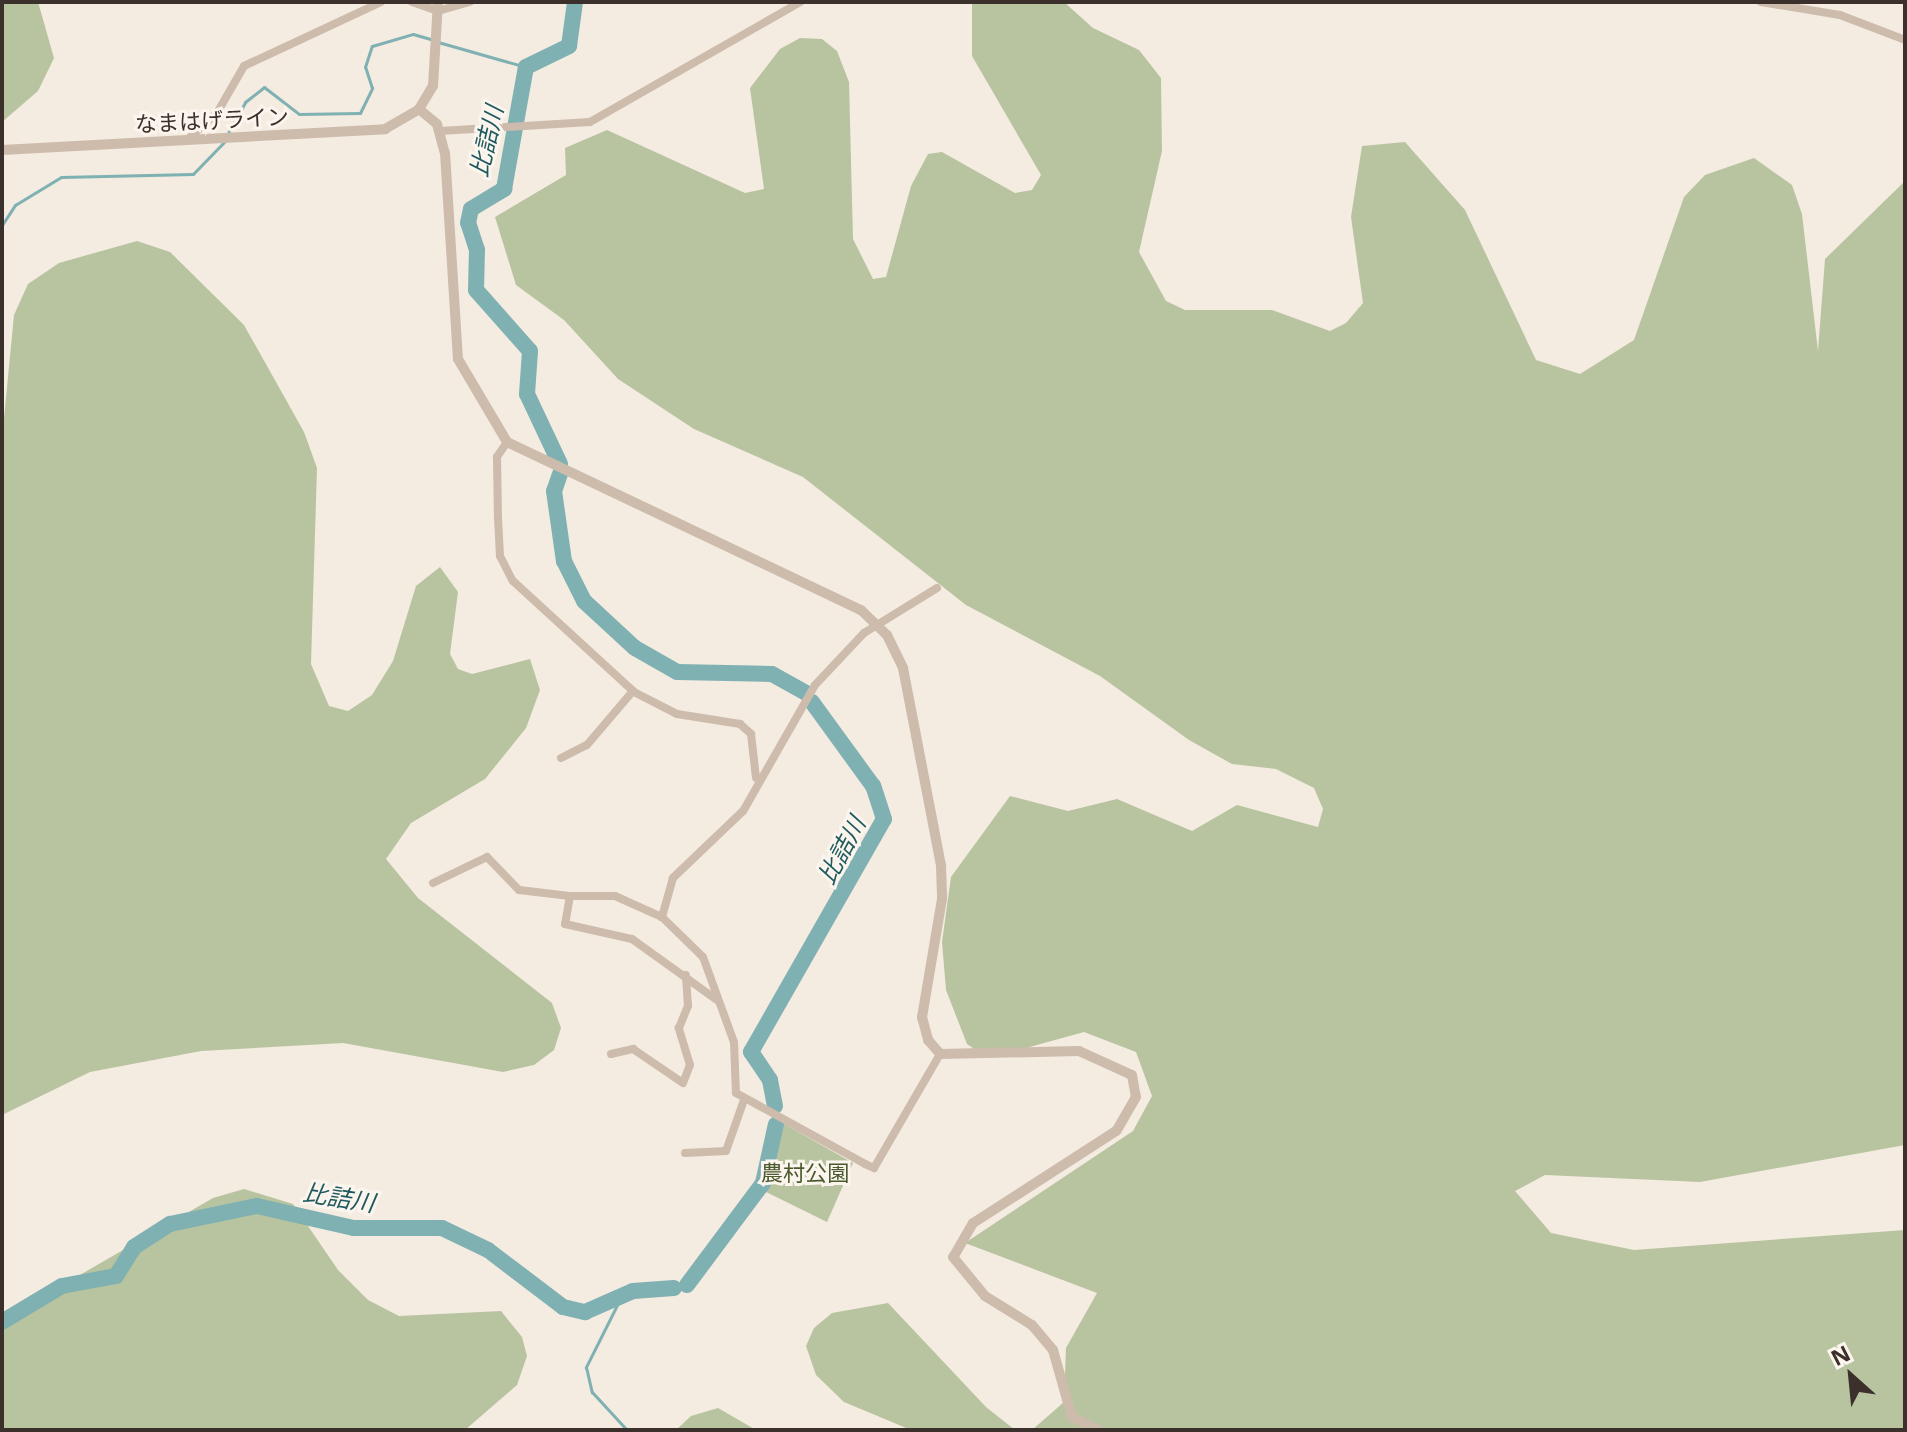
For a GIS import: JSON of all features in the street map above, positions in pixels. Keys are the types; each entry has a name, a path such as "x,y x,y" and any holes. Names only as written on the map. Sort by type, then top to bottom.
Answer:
{"street":[{"path":"184,142 208,125 244,66 381,2"},
{"path":"412,2 438,6 470,2"},
{"path":"777,2 779,13"},
{"path":"440,131 590,122 800,2"},
{"path":"1761,2 1840,15 1905,40"},
{"path":"438,6 437,72 419,109 440,131 452,335 466,381 507,442 730,545 877,625 903,668 941,866 942,899 922,1017 940,1054"},
{"name":"なまはげライン","path":"2,150 367,132 419,109"},
{"path":"507,442 497,457 505,568 594,663 633,691 677,714 740,724 751,734 755,787"},
{"path":"662,917 673,878 743,811 815,685 877,625 937,588"},
{"path":"561,758 587,745 633,691"},
{"path":"433,883 487,857 519,890 570,896 615,896 662,917 703,957 718,1000 744,1100 726,1151 685,1153"},
{"path":"570,896 565,924 632,939 718,1000"},
{"path":"611,1054 633,1049 683,1083 690,1065 679,1028 688,1006 686,975"},
{"path":"940,1054 1079,1051 1132,1075 1136,1097 1116,1131 973,1223 953,1257 985,1296 1032,1325 1053,1350 1072,1417 1099,1430"},
{"path":"744,1100 874,1168 940,1054"}],"green space":[{"path":"2,2 38,2 54,58 38,91 2,122"},
{"path":"972,2 1064,2 1093,28 1139,50 1161,78 1162,151 1139,252 1166,301 1185,310 1272,310 1330,331 1346,323 1363,303 1351,217 1362,146 1405,142 1465,210 1536,360 1580,374 1634,340 1684,197 1705,175 1754,158 1792,185 1802,214 1818,351 1825,259 1905,181 1905,1145 1700,1182 1545,1175 1515,1191 1551,1233 1634,1250 1905,1230 1905,1430 1032,1430 1064,1402 1066,1348 1097,1293 965,1243 1133,1131 1152,1096 1136,1052 1084,1032 1015,1051 980,1053 967,1044 946,990 942,942 951,877 1010,796 1068,811 1117,799 1192,831 1237,805 1318,827 1323,809 1314,788 1276,769 1232,764 1189,740 1100,676 966,605 803,477 694,429 618,379 564,320 516,285 495,217 566,175 565,148 607,130 745,193 764,189 750,88 780,49 800,38 822,39 837,51 849,82 853,239 873,279 886,277 911,186 928,154 942,152 1015,193 1032,190 1041,175 972,56"},
{"path":"137,241 170,252 244,325 304,432 317,468 311,664 329,706 348,711 372,695 393,661 416,586 440,567 458,592 450,654 458,669 472,674 530,659 540,690 526,728 485,779 411,823 386,859 418,898 552,1003 561,1028 554,1050 534,1065 503,1072 343,1043 201,1051 90,1072 2,1115 2,439 14,315 28,284 59,263"},
{"name":"農村公園","path":"781,1122 853,1163 827,1222 762,1190"},
{"path":"244,1189 293,1204 338,1270 368,1300 399,1316 501,1311 522,1337 527,1356 517,1385 465,1430 2,1430 2,1320 213,1198"},
{"path":"888,1303 986,1407 1015,1430 911,1430 844,1402 816,1375 806,1346 814,1328 832,1313"},
{"path":"718,1408 756,1430 676,1430 691,1416"}],"waterway":[{"name":"比詰川","path":"560,464 527,394 530,351 476,290 477,250 468,223 471,209 504,189 526,67 569,46 575,2"},
{"path":"227,135 245,102 264,87 299,114 360,113 372,88 365,67 372,46 413,34 431,39"},
{"path":"438,42 526,67"},
{"path":"2,225 15,205 61,177 193,174 224,142"},
{"name":"比詰川","path":"560,474 554,491 564,561 584,601 635,648 677,672 772,674 806,693"},
{"name":"比詰川","path":"775,1106 770,1080 751,1052 884,819 873,786 812,702"},
{"name":"比詰川","path":"687,1285 763,1183 776,1124"},
{"name":"比詰川","path":"2,1322 62,1286 116,1276 134,1247 170,1224 257,1206 354,1228 442,1228 488,1250 563,1307 585,1312 633,1291 674,1288"},
{"path":"618,1303 586,1367 592,1392 627,1430"}]}
